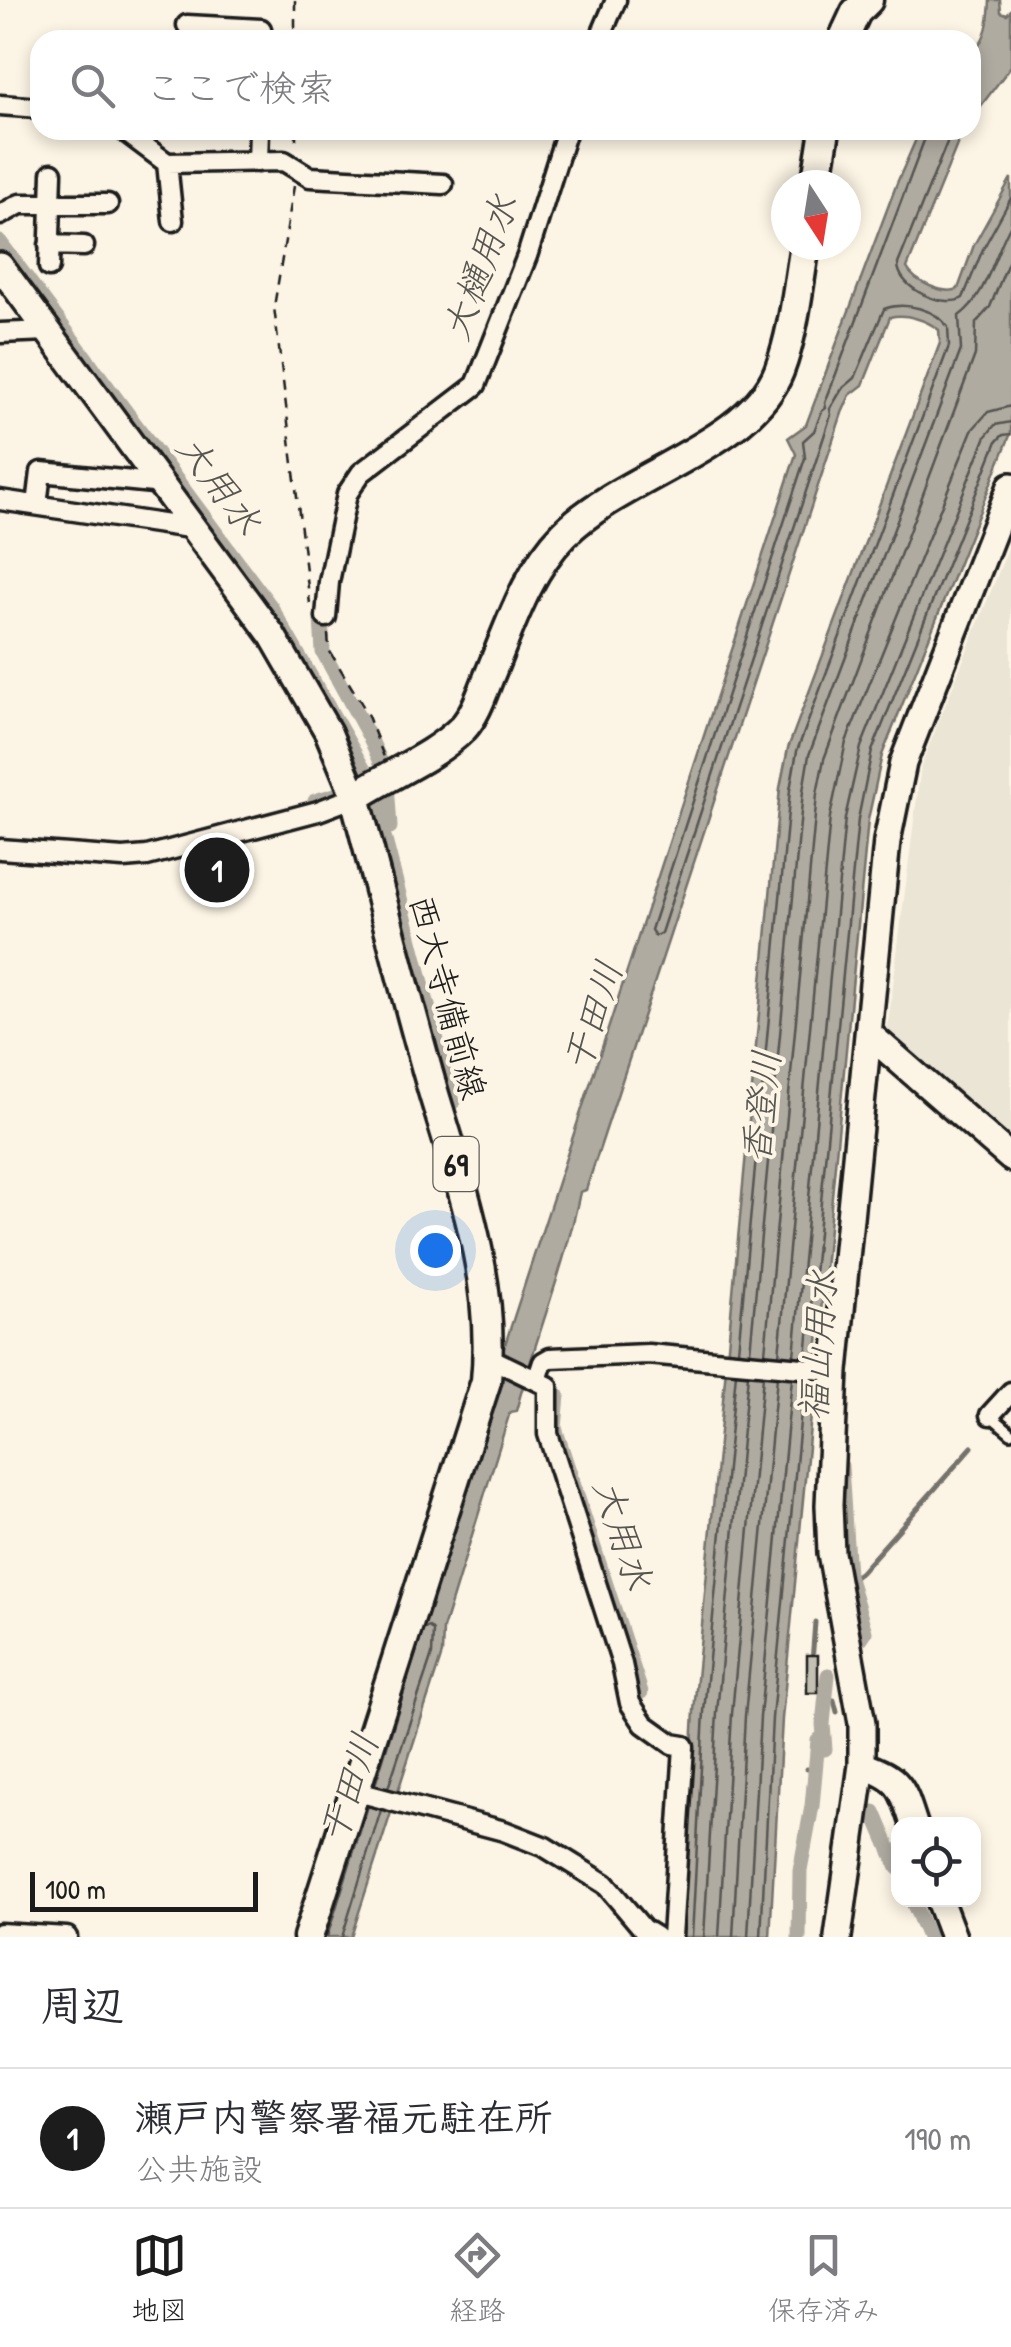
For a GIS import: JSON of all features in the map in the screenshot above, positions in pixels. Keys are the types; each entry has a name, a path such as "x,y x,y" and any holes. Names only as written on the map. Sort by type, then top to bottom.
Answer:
{"main road":[{"path":"848,30 856,12 868,0"},
{"path":"819,170 824,140"},
{"path":"354,798 439,748 465,726 480,700 523,593 563,535 609,498 719,436 755,408 778,374 802,260"},
{"name":"西大寺備前線","path":"308,1937 493,1359 486,1295 468,1208 354,798"}],"street":[{"path":"604,30 616,0"},
{"path":"187,25 261,30"},
{"path":"0,105 30,107"},
{"path":"137,140 167,162 284,161 310,177 442,184"},
{"path":"258,162 259,140"},
{"path":"326,617 347,494 362,472 476,385 527,256 565,140"},
{"path":"167,162 172,221"},
{"path":"49,267 52,173"},
{"path":"0,216 20,204 108,204"},
{"path":"50,244 84,246"},
{"path":"0,266 272,635 328,732 354,798 147,856 123,858 0,849"},
{"path":"0,333 48,331"},
{"path":"37,506 41,472 163,484"},
{"path":"838,1937 862,1765 862,1723 831,1554 830,1371 870,1035 887,841 902,763 1009,496"},
{"path":"0,500 196,529"},
{"path":"870,1035 1011,1158"},
{"path":"534,1378 550,1358 648,1354 830,1371"},
{"path":"493,1359 548,1386 548,1434 622,1664 630,1703 644,1724 672,1744 684,1746 672,1937"},
{"path":"990,1415 1011,1392"},
{"path":"862,1765 890,1775 902,1787 912,1817"},
{"path":"357,1792 545,1847 605,1884 643,1929 656,1937"},
{"path":"942,1907 953,1937"},
{"path":"0,1934 68,1937"}],"lane":[{"path":"990,1415 1011,1432"}],"path":[{"path":"295,0 295,30"},
{"path":"296,140 296,150"},
{"path":"293,177 274,307 310,605 326,617 329,650 366,711 391,775"}],"shaded area":[{"path":"1011,541 1011,1140 887,1032 921,766"}],"water":[{"path":"990,0 1000,0 1001,12 1007,14 1011,10 1011,66 981,106 981,43"},
{"name":"香登川","path":"916,140 959,140 907,268 923,282 952,290 958,289 974,245 1011,178 1011,433 882,755 868,820 782,1719 770,1937 682,1937 694,1711 780,788 788,748 940,343 939,330 934,326 902,316 890,317 863,385 850,395 842,413 586,1190 580,1192 516,1411 510,1412 443,1629 442,1654 351,1937 317,1937 463,1473 796,454 788,438 806,425"}],"building":[{"path":"807,1655 818,1655 818,1693 807,1693"}],"waterway":[{"name":"大用水","path":"0,242 271,607 368,777"},
{"name":"大樋用水","path":"321,618 323,652 384,769"},
{"name":"大樋用水","path":"387,784 390,827"},
{"path":"315,801 342,793"},
{"name":"大用水","path":"374,798 453,1102"},
{"name":"大用水","path":"558,1395 555,1428 641,1692"},
{"path":"845,1585 972,1447"},
{"name":"福山用水","path":"841,1466 848,1575 865,1632 861,1638"},
{"path":"812,1662 815,1622"},
{"name":"福山用水","path":"825,1749 823,1724 828,1675"},
{"path":"831,1700 837,1712"},
{"name":"大用水","path":"799,1937 800,1871 812,1806 818,1740"},
{"name":"大用水","path":"807,1769 816,1770"},
{"path":"874,1812 891,1852"},
{"path":"915,1907 928,1937"}],"place":[{"name":"瀬戸内警察署福元駐在所","path":"217,870"}],"water label":[{"name":"干田川","path":"592,1016"},
{"name":"干田川","path":"348,1788"}]}
